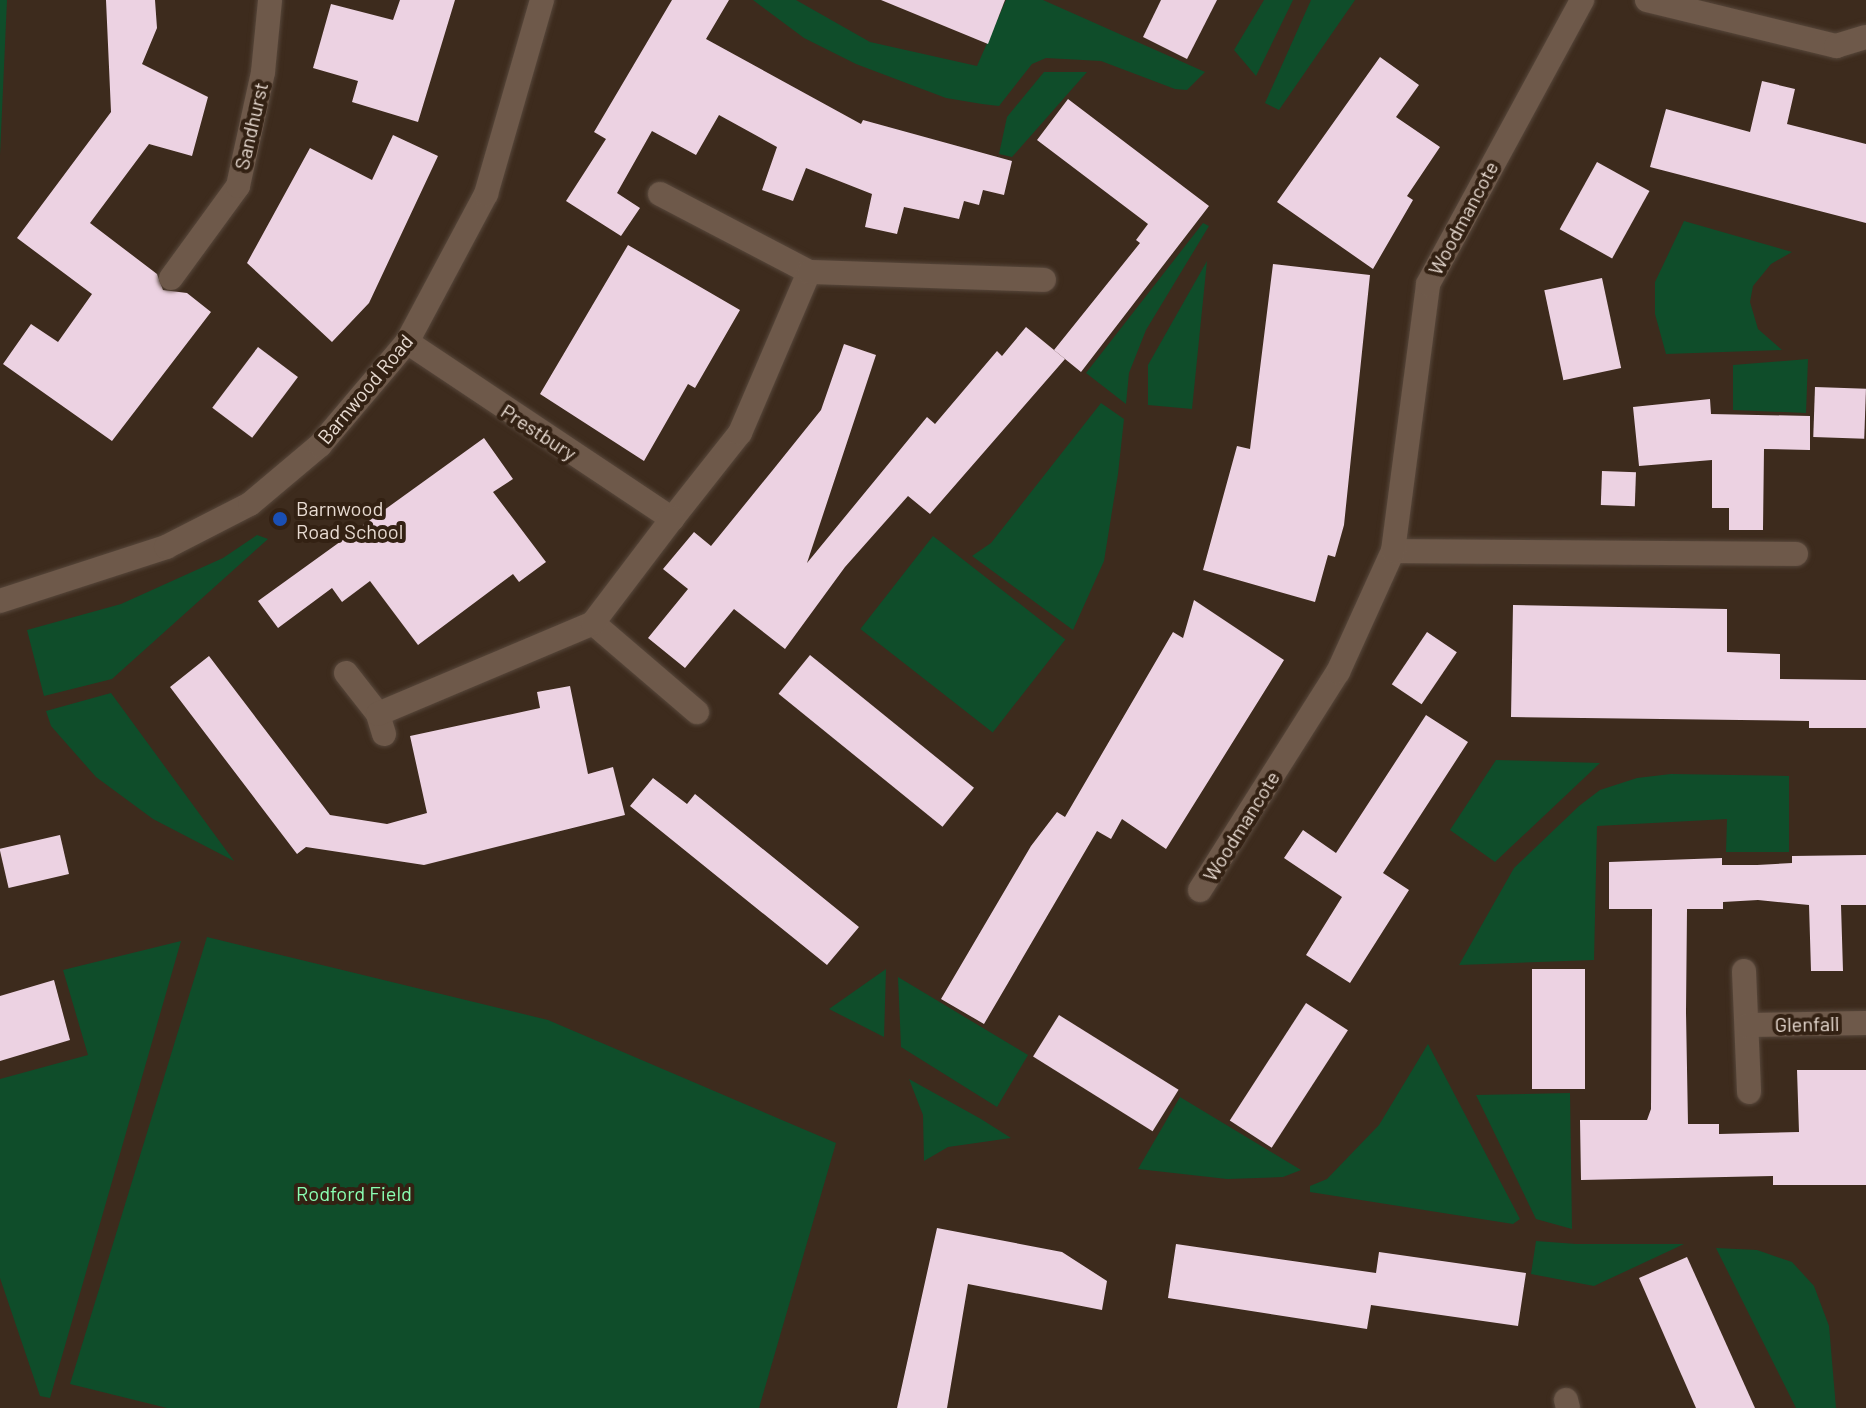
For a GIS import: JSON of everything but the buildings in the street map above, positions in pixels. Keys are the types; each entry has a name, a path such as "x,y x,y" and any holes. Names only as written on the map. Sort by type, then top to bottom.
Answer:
{"street":[{"name":"Sandhurst","path":"171,278 238,186 263,72 270,0"},
{"name":"Woodmancote","path":"1200,890 1338,672 1393,551 1428,284 1582,0"},
{"path":"1647,0 1836,46 1866,37"},
{"name":"Barnwood Road","path":"0,601 61,585 166,547 250,504 320,445 407,342 486,194 538,1"},
{"path":"660,194 809,272 1044,280"},
{"path":"346,673 381,724 593,623 740,433 809,272"},
{"name":"Prestbury","path":"407,342 672,519"},
{"path":"1393,551 1796,554"},
{"path":"593,623 697,712"},
{"name":"Glenfall","path":"1744,971 1749,1092"},
{"name":"Glenfall","path":"1747,1025 1866,1023"}],"green space":[{"path":"0,0 7,0 0,155"},
{"path":"753,0 796,0 870,42 977,66 1006,0 1043,0 1205,72 1187,90 1175,89 1101,61 1046,58 1032,64 999,106 982,104 946,98 856,64 804,38"},
{"path":"1264,0 1293,0 1256,76 1234,50"},
{"path":"1311,0 1355,0 1279,110 1265,103"},
{"path":"1044,72 1087,72 1012,157 999,154 1007,117"},
{"path":"1684,221 1792,252 1771,264 1753,286 1750,302 1758,329 1782,350 1666,354 1655,314 1655,282"},
{"path":"1203,223 1209,226 1146,330 1129,373 1126,404 1086,373"},
{"path":"1207,261 1192,409 1148,405 1148,365"},
{"path":"1808,359 1806,413 1733,410 1733,365"},
{"path":"1101,403 1124,419 1118,474 1104,561 1073,630 972,556 991,543"},
{"path":"257,535 268,539 112,679 44,696 27,630 121,604 223,558"},
{"path":"933,536 1065,639 993,732 860,629"},
{"path":"111,693 234,861 153,819 96,777 51,726 46,711"},
{"path":"1496,760 1600,763 1495,862 1450,830"},
{"path":"1671,774 1789,776 1789,852 1726,852 1727,819 1597,826 1594,960 1459,965 1514,868 1579,806 1600,790 1637,778"},
{"name":"Rodford Field","path":"207,937 548,1020 836,1143 759,1408 167,1408 70,1384"},
{"path":"181,941 50,1398 40,1396 0,1278 0,1079 88,1055 63,970"},
{"path":"886,969 884,1037 829,1009"},
{"path":"898,977 1028,1055 997,1107 901,1047"},
{"path":"1428,1044 1520,1219 1513,1224 1310,1192 1310,1186 1327,1179 1379,1125"},
{"path":"909,1079 1011,1138 948,1147 924,1161 923,1115"},
{"path":"1570,1093 1572,1229 1536,1219 1476,1095"},
{"path":"1180,1097 1301,1170 1283,1177 1227,1179 1138,1169"},
{"path":"1536,1241 1684,1244 1594,1286 1531,1274"},
{"path":"1716,1248 1757,1250 1792,1262 1814,1286 1829,1326 1836,1408 1796,1408"}],"place":[{"name":"Barnwood Road School","path":"280,519"}]}
